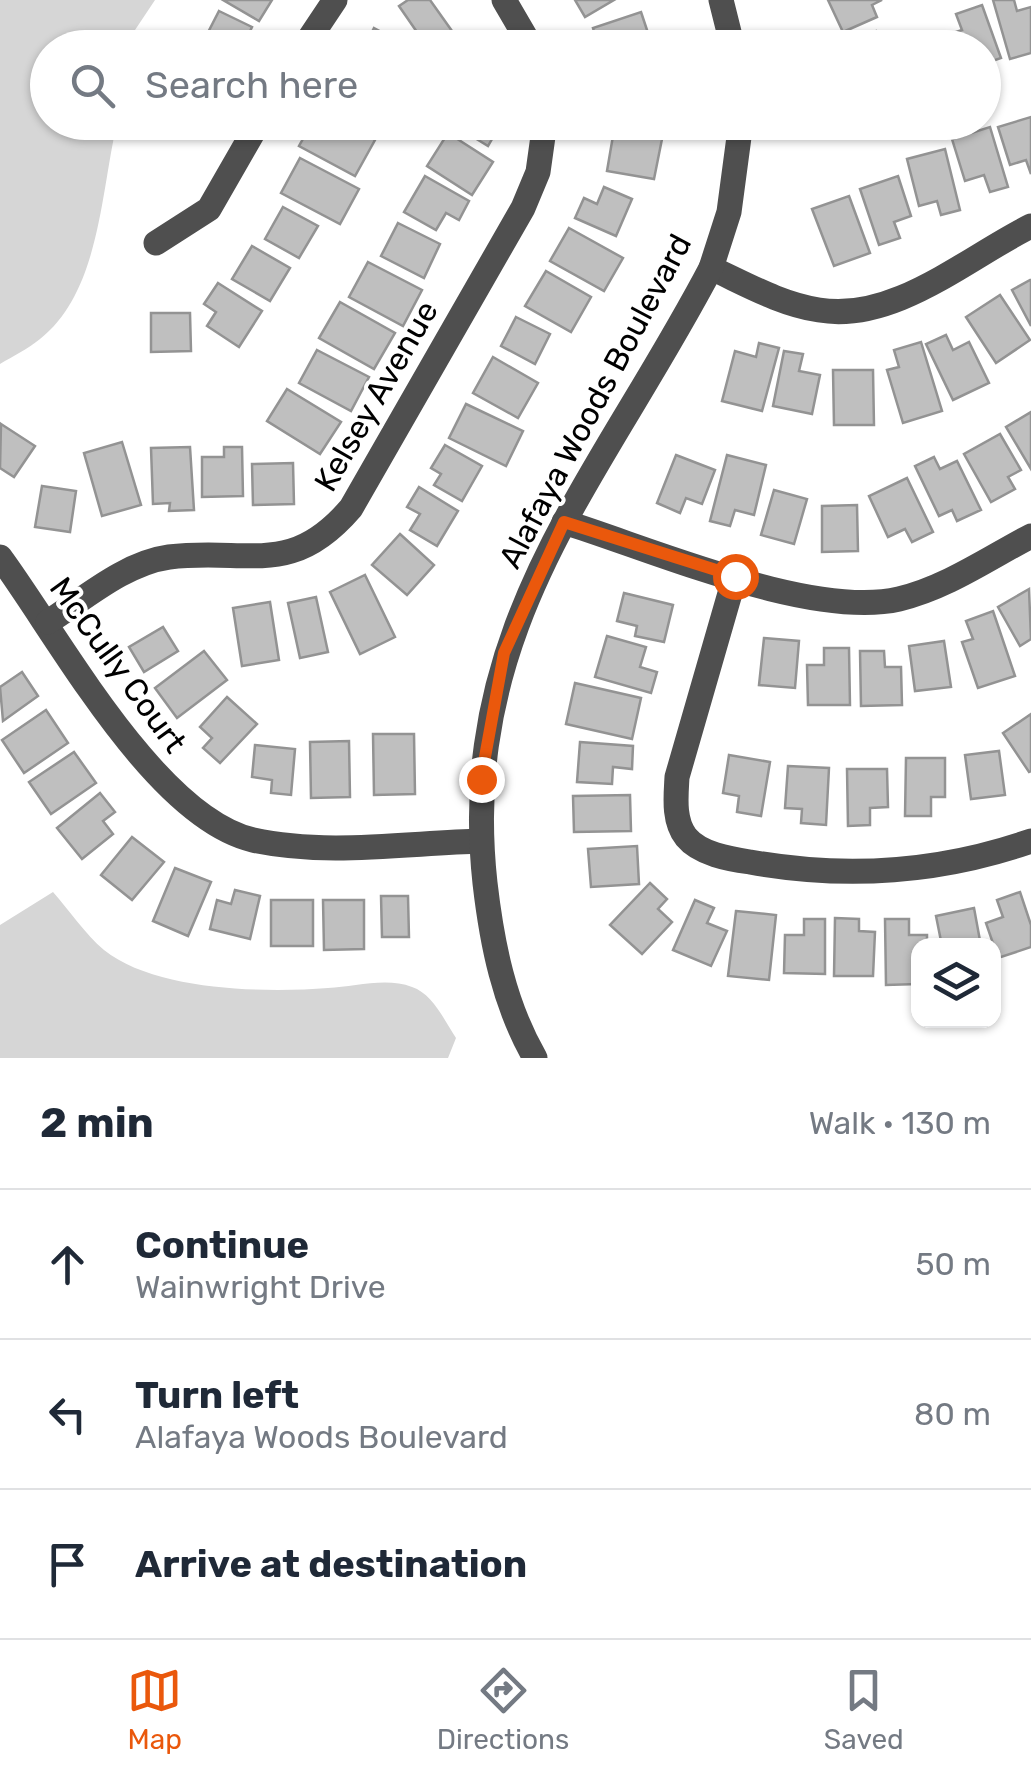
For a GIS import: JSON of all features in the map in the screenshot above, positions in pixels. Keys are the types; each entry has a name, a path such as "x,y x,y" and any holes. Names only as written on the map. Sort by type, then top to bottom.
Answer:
{"street":[{"path":"315,30 334,0"},
{"path":"504,0 522,30"},
{"path":"721,0 728,30"},
{"path":"156,244 209,209 249,140"},
{"name":"Kelsey Avenue","path":"48,622 133,568 167,558 272,556 308,548 332,530 351,508 523,208 538,172 542,140"},
{"name":"Alafaya Woods Boulevard","path":"535,1058 501,978 481,841 483,763 504,653 564,522 711,268 728,212 738,140"},
{"path":"711,268 784,302 823,312 872,307 910,293 1031,226"},
{"path":"564,522 812,598 896,600 930,590 1031,536"},
{"name":"McCully Court","path":"0,556 143,762 173,794 206,818 250,839 296,846 481,841"},
{"path":"735,576 678,777 675,802 687,838 703,850 740,861 797,870 848,872 907,870 965,861 1031,841"}],"shaded area":[{"path":"0,0 155,0 135,30 30,30 30,140 114,140 95,239 75,295 60,319 40,339 0,364"},
{"path":"53,892 104,950 152,974 243,989 402,984 426,995 456,1038 448,1058 0,1058 0,925"}],"building":[{"path":"223,0 272,0 259,21"},
{"path":"408,0 430,0 451,30 416,30 399,6"},
{"path":"575,0 614,0 585,17"},
{"path":"828,0 882,0 872,5 877,17 842,30"},
{"path":"993,0 1014,0 1017,11 1031,7 1031,53 1010,59"},
{"path":"982,5 991,30 962,30 956,14"},
{"path":"219,11 252,27 251,30 209,30"},
{"path":"641,12 647,30 594,30"},
{"path":"1031,117 1031,174 1026,160 1010,165 1001,126"},
{"path":"302,140 375,140 355,176 299,146"},
{"path":"444,140 459,140 493,162 472,195 427,166"},
{"path":"612,140 662,140 654,179 607,171"},
{"path":"952,140 994,140 1008,187 990,192 984,175 965,181"},
{"path":"945,149 960,210 941,215 937,201 919,206 907,159"},
{"path":"300,158 359,189 340,224 281,193"},
{"path":"425,176 469,201 459,220 446,213 436,230 404,212"},
{"path":"898,176 911,216 894,222 900,238 879,245 860,189"},
{"path":"604,187 632,199 616,236 575,218 584,198 597,204"},
{"path":"849,196 870,253 834,266 812,209"},
{"path":"283,207 318,226 299,258 265,239"},
{"path":"398,223 440,244 424,278 381,256"},
{"path":"569,228 623,258 604,291 550,261"},
{"path":"252,246 290,268 270,301 232,279"},
{"path":"368,262 422,290 403,326 349,297"},
{"path":"546,271 591,297 571,332 525,306"},
{"path":"1031,281 1031,326 1012,290"},
{"path":"218,283 262,311 239,347 207,326 216,312 204,304"},
{"path":"1000,295 1030,340 996,363 966,317"},
{"path":"340,302 395,333 374,369 319,338"},
{"path":"151,313 190,313 191,351 151,352"},
{"path":"516,317 550,334 535,364 501,346"},
{"path":"946,335 953,350 969,342 989,383 953,400 926,344"},
{"path":"921,342 942,411 903,423 887,370 899,367 894,350"},
{"path":"759,343 779,348 762,411 722,401 735,351 756,357"},
{"path":"317,350 369,377 351,411 299,383"},
{"path":"784,351 803,354 799,371 820,375 812,414 773,406"},
{"path":"493,357 538,383 518,418 473,393"},
{"path":"833,370 873,370 874,425 834,425"},
{"path":"287,389 341,422 320,454 267,421"},
{"path":"466,404 523,431 506,466 449,438"},
{"path":"1031,412 1031,469 1006,427"},
{"path":"1,424 35,446 14,477 0,468"},
{"path":"1000,434 1021,470 1008,477 1015,489 991,502 964,454"},
{"path":"122,442 141,505 102,516 84,453"},
{"path":"445,445 482,466 462,501 434,485 441,474 431,468"},
{"path":"190,447 194,510 169,511 170,503 153,504 151,448"},
{"path":"224,447 242,447 243,496 202,497 202,457 224,457"},
{"path":"676,455 715,470 702,504 686,498 680,513 657,503"},
{"path":"727,455 766,465 754,515 735,510 730,526 710,521"},
{"path":"934,457 940,469 957,461 981,510 957,521 952,510 939,516 915,466"},
{"path":"293,463 294,504 253,505 252,464"},
{"path":"907,478 933,532 912,542 905,529 888,537 869,496"},
{"path":"42,486 76,491 70,532 35,527"},
{"path":"419,487 458,511 437,546 410,530 420,514 407,507"},
{"path":"774,490 807,499 794,544 761,535"},
{"path":"857,505 858,551 822,552 822,506"},
{"path":"400,534 434,565 407,595 372,565"},
{"path":"365,575 395,637 360,654 330,592"},
{"path":"1029,589 1031,639 1020,646 998,607"},
{"path":"624,593 673,605 664,642 635,636 637,626 617,621"},
{"path":"316,597 328,652 300,658 288,603"},
{"path":"270,602 279,660 242,666 233,608"},
{"path":"993,611 1015,676 978,688 962,642 973,639 966,621"},
{"path":"163,627 178,651 144,672 129,647"},
{"path":"607,636 646,647 640,667 657,672 651,693 595,677"},
{"path":"764,638 799,641 795,688 759,685"},
{"path":"944,641 951,687 915,691 909,646"},
{"path":"824,648 849,648 850,705 808,705 807,665 824,665"},
{"path":"204,651 227,680 177,718 155,688"},
{"path":"860,651 884,651 885,667 901,667 902,705 861,706"},
{"path":"22,672 38,696 3,721 0,687"},
{"path":"575,683 641,698 632,739 566,724"},
{"path":"227,697 257,724 220,763 203,748 212,738 200,727"},
{"path":"46,710 68,743 24,773 2,740"},
{"path":"1031,714 1031,771 1029,772 1003,733"},
{"path":"373,734 414,734 415,794 374,795"},
{"path":"349,741 350,797 311,798 310,742"},
{"path":"580,742 633,746 632,769 613,767 612,784 577,782"},
{"path":"255,745 295,749 291,795 271,793 272,780 252,777"},
{"path":"999,751 1005,795 971,799 965,755"},
{"path":"74,752 96,783 51,814 29,782"},
{"path":"729,755 770,762 761,816 737,812 739,796 723,793"},
{"path":"906,758 945,758 945,797 931,797 931,816 905,816"},
{"path":"788,766 829,768 826,825 801,823 802,809 785,808"},
{"path":"847,769 887,769 888,807 870,808 870,825 848,826"},
{"path":"100,793 115,812 103,821 113,834 82,859 57,828"},
{"path":"630,795 631,831 574,832 573,796"},
{"path":"132,837 164,862 132,900 101,875"},
{"path":"637,846 639,884 591,887 588,849"},
{"path":"175,868 211,882 188,936 153,921"},
{"path":"650,883 667,899 658,909 672,922 642,954 610,925"},
{"path":"235,890 260,896 250,939 210,929 217,900 231,904"},
{"path":"1020,892 1031,925 1031,947 1001,957 1001,938 991,938 986,923 1003,917 997,900"},
{"path":"381,896 408,896 409,937 382,937"},
{"path":"271,900 313,900 313,946 271,946"},
{"path":"323,900 364,900 364,949 324,950"},
{"path":"695,900 714,908 707,923 727,931 711,966 673,950"},
{"path":"974,908 980,938 940,938 936,916"},
{"path":"736,911 776,915 769,980 728,976"},
{"path":"835,918 859,919 859,931 875,932 873,976 834,976"},
{"path":"804,919 825,919 825,974 784,973 785,935 804,935"},
{"path":"885,919 909,919 909,935 927,935 911,938 911,984 886,985"}],"route":[{"path":"481,779 489,717 504,653 529,589 564,522 735,576"}]}
